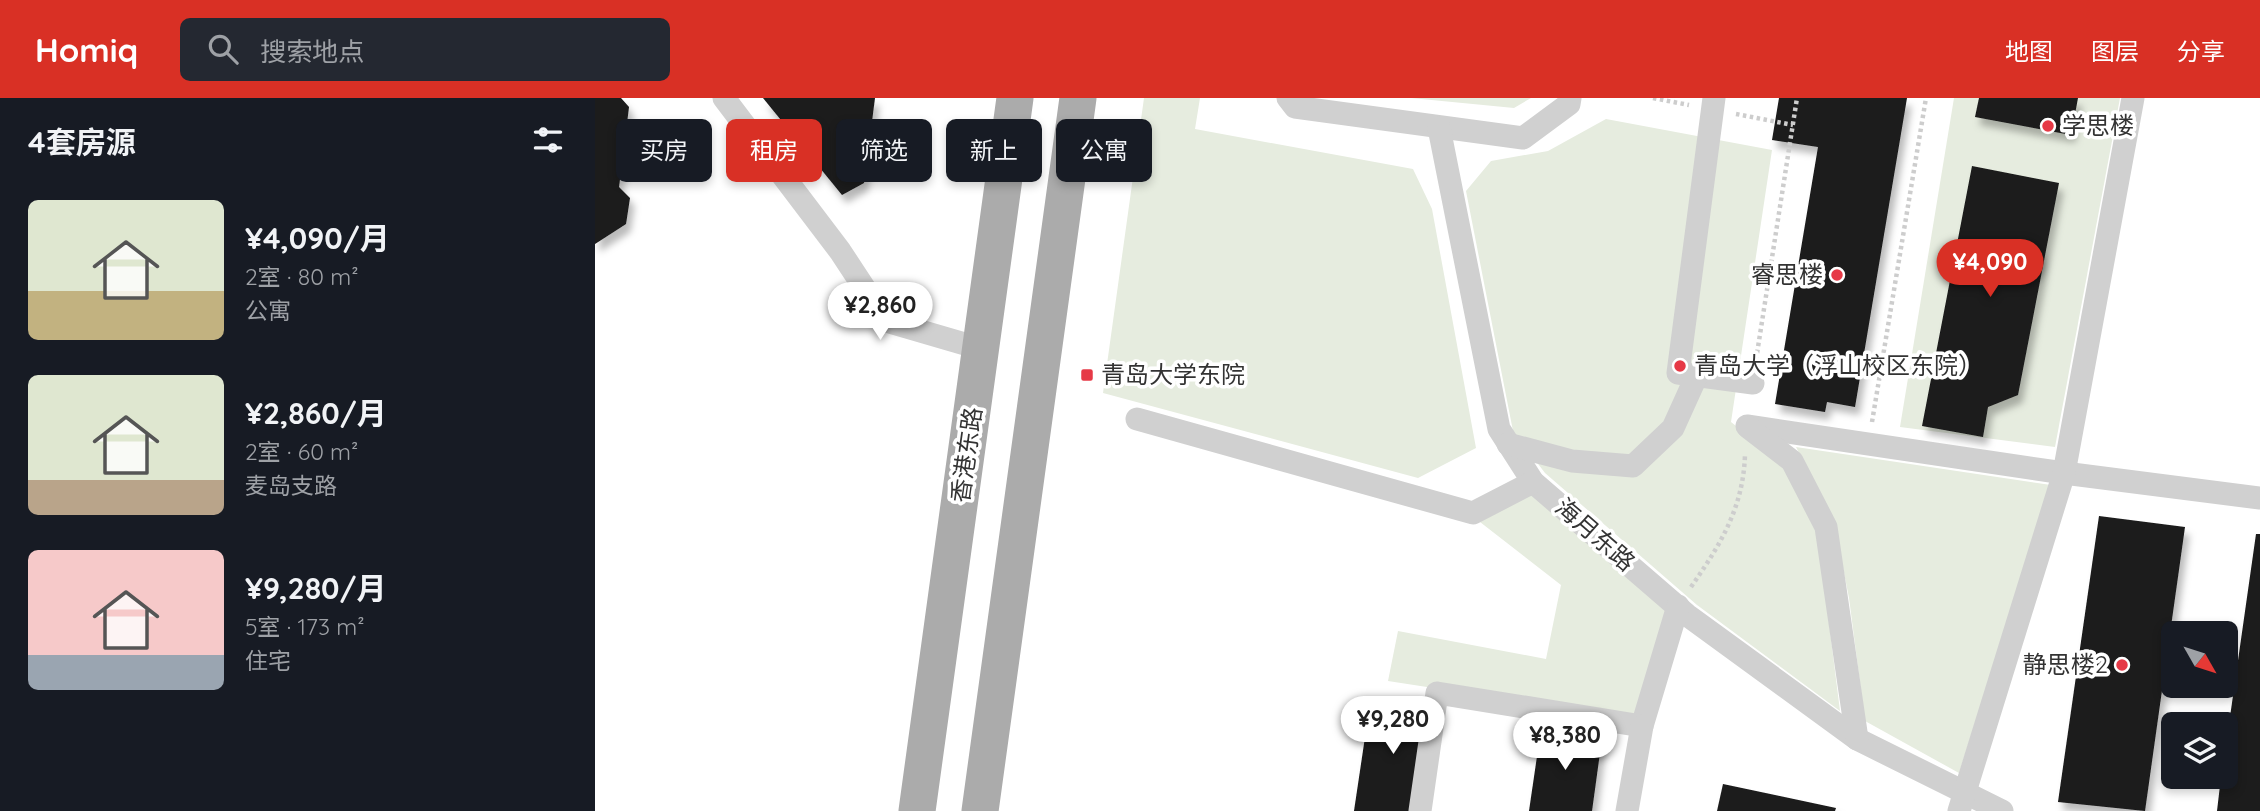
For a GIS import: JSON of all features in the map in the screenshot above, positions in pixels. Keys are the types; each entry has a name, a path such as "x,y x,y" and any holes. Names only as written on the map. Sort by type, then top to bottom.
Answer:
{"main road":[{"name":"香港东路","path":"917,811 1015,98"},
{"path":"980,811 1078,98"}],"street":[{"path":"724,98 840,251 886,321 982,349"},
{"path":"1287,98 1295,107 1523,138 1569,104 1570,98"},
{"path":"1714,98 1678,373 1753,383"},
{"path":"1961,802 2064,473 2133,98"},
{"name":"海月东路","path":"1439,128 1499,429 1533,482 1678,606 1857,739"},
{"path":"1509,444 1572,461 1633,466 1674,428 1697,375"},
{"path":"1137,419 1473,513 1533,482"},
{"path":"2002,811 1961,802 1857,739 1826,527 1792,461 1747,426 2064,473 2260,498"},
{"path":"1627,811 1642,726 1678,606"},
{"path":"1420,811 1437,694 1642,726"}],"path":[{"path":"1869,444 1926,98"}],"shaded area":[{"path":"1144,98 1200,98 1195,129 1413,169 1432,209 1476,448 1418,478 1103,393 1132,182 1152,182 1152,119 1141,119"},
{"path":"1411,98 1531,98 1514,108"},
{"path":"1954,98 2120,98 2055,447 1900,427"},
{"path":"1606,119 1772,150 1731,422 1783,463 1817,528 1840,711 1697,605 1545,473 1513,431 1466,191 1491,161 1548,151"},
{"path":"1796,447 2051,485 1959,773 1865,721 1849,598 1834,522"},
{"path":"1530,493 1667,611 1636,719 1388,681 1398,631 1546,659 1561,585 1480,522"}],"building":[{"path":"595,98 621,98 629,107 628,119 616,119 616,182 620,182 619,187 630,198 626,224 595,244"},
{"path":"763,98 875,98 872,119 836,119 836,182 864,183 842,195 822,170 822,119 780,119"},
{"name":"睿思楼","path":"1779,98 1907,98 1855,407 1827,402 1825,412 1775,404 1818,147 1772,140"},
{"name":"学思楼","path":"1979,98 2078,98 2071,135 1975,117"},
{"path":"1972,166 2059,183 2018,395 1988,407 1983,437 1922,426"},
{"name":"静思楼2","path":"2099,516 2185,527 2172,621 2161,621 2161,697 2145,811 2058,802"},
{"path":"2256,534 2260,534 2260,811 2217,811 2220,789 2238,789 2238,712 2231,712 2233,698 2238,698 2238,661"},
{"path":"1371,697 1433,706 1417,811 1354,811"},
{"path":"1541,729 1602,738 1592,811 1529,811"},
{"path":"1723,784 1836,808 1835,811 1717,811"}],"place":[{"name":"学思楼","path":"2048,126"},
{"name":"睿思楼","path":"1837,275"},
{"name":"青岛大学（浮山校区东院）","path":"1680,366"},
{"name":"青岛大学东院","path":"1087,375"},
{"name":"静思楼2","path":"2122,665"}]}
